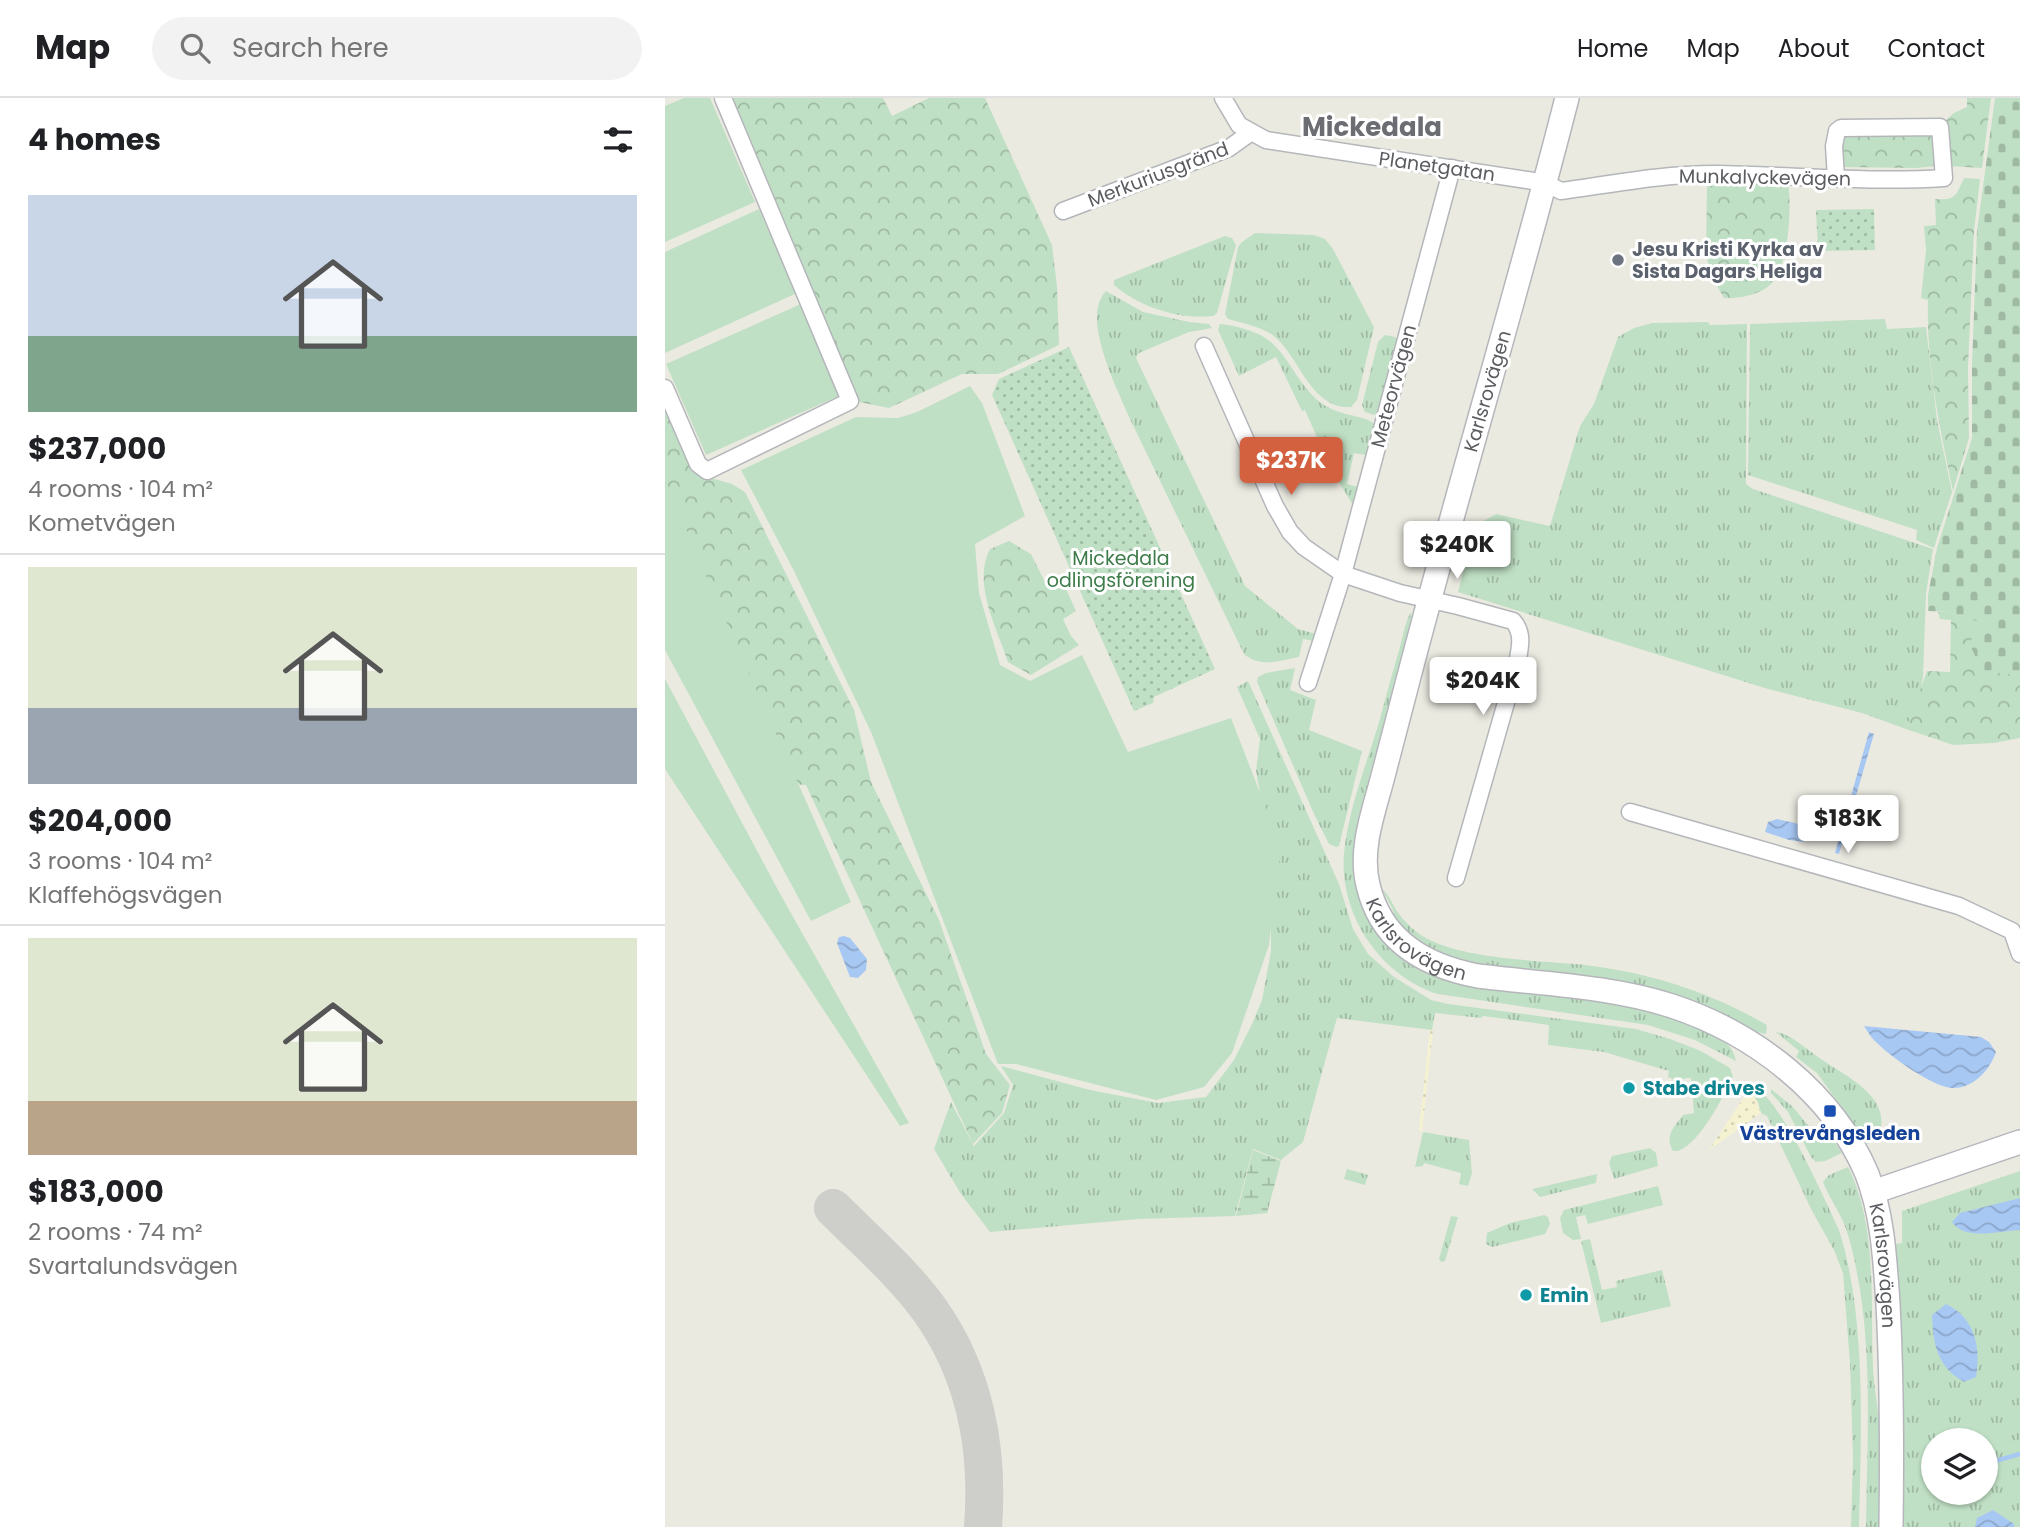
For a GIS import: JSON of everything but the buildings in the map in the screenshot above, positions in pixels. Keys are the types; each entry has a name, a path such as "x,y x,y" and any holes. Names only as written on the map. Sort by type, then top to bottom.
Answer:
{"street":[{"path":"665,388 698,464 707,471 850,401 723,98"},
{"path":"1223,98 1239,125 1250,133"},
{"name":"Karlsrovägen","path":"1567,98 1429,599 1366,847 1368,887 1374,904 1391,932 1412,953 1429,962 1459,973 1642,998 1673,1006 1717,1024 1760,1050 1822,1101 1856,1151 1873,1192 1881,1230 1891,1356 1891,1527"},
{"name":"Munkalyckevägen","path":"1545,183 1561,191 1668,176 1715,174 1836,178 1905,180 1944,178 1940,127 1849,127 1837,131 1834,146 1836,178"},
{"name":"Planetgatan","path":"1250,133 1278,143 1545,183"},
{"name":"Merkuriusgränd","path":"1063,211 1229,148 1250,133"},
{"name":"Meteorvägen","path":"1308,683 1343,574 1452,168"},
{"path":"1204,346 1275,506 1290,532 1304,547 1343,574 1400,593 1513,621 1518,627 1521,643 1517,664 1456,878"},
{"path":"1630,812 1959,905 2012,931 2020,954"},
{"path":"1873,1192 2020,1142"}],"green space":[{"path":"684,98 710,98 755,202 665,242 665,106"},
{"path":"724,98 883,98 892,116 929,98 985,98 1052,245 1057,286 1059,345 998,374 962,374 889,408 854,401"},
{"path":"1967,98 1991,98 1982,168 1948,166 1944,138 1945,121 1967,107"},
{"path":"1995,98 2020,98 2020,675 1983,672 1969,643 1982,623 1949,612 1928,611 1928,595 1937,548 1972,438 1977,231"},
{"path":"1933,131 1937,160 1934,166 1842,167 1840,134"},
{"path":"1964,178 1980,179 1974,231 1968,368 1969,438 1953,491 1932,372 1928,300 1921,298 1926,250 1924,226 1936,225 1935,199 1954,196"},
{"path":"1707,183 1788,183 1788,235 1782,264 1771,284 1755,294 1724,298 1711,275 1706,254"},
{"path":"759,209 797,293 665,353 665,252"},
{"path":"1874,209 1875,250 1818,251 1816,210"},
{"path":"1255,233 1314,235 1325,239 1333,249 1374,327 1357,400 1351,407 1337,406 1316,391 1274,336 1228,319 1225,314 1238,247"},
{"path":"1225,236 1232,238 1236,245 1217,313 1213,316 1173,314 1147,306 1114,285 1114,280"},
{"path":"1106,291 1143,312 1209,324 1212,328 1189,332 1139,353 1136,358 1245,586 1298,629 1316,634 1314,641 1303,639 1299,657 1263,662 1244,654 1129,417 1103,353 1097,318 1099,303"},
{"path":"801,304 841,395 706,455 666,364"},
{"path":"1885,319 1887,329 1926,327 1937,420 1952,492 1934,548 1916,540 1917,530 1748,475 1750,324"},
{"path":"1708,322 1710,325 1747,324 1746,484 1753,489 1933,549 1926,594 1923,676 1906,729 1862,713 1768,689 1458,592 1475,526 1496,514 1550,526 1580,426 1594,404 1618,337 1634,328 1652,323"},
{"path":"1220,324 1247,330 1266,338 1285,358 1302,383 1324,405 1375,424 1366,455 1354,453 1347,484 1359,487 1354,507 1331,469 1305,410 1302,411 1276,357 1239,376 1218,330"},
{"path":"1385,335 1398,340 1378,412 1374,415 1365,412 1362,405 1378,342"},
{"name":"Mickedala odlingsförening","path":"1069,347 1215,669 1154,697 1153,703 1134,711 992,395 999,379"},
{"path":"970,386 982,403 1025,516 975,544 979,593 1000,665 1030,681 1082,655 1128,752 1231,718 1281,847 1269,945 1232,1053 1204,1087 1156,1100 1016,1064 998,1064 871,732 793,569 741,470 856,417 898,418 917,412"},
{"path":"665,405 708,477 732,484 745,492 854,710 871,782 939,920 986,1054 1010,1085 1002,1113 973,1144 806,785 773,783 665,485"},
{"path":"665,479 851,902 811,921 665,650"},
{"path":"1009,541 1031,554 1048,588 1063,582 1076,611 1063,619 1079,645 1031,675 1008,662 985,591 985,563 990,549"},
{"path":"1411,612 1413,624 1356,842 1355,862 1362,901 1381,936 1409,964 1446,980 1606,1000 1664,1013 1727,1043 1736,1061 1695,1040 1648,1025 1438,994 1399,973 1382,958 1368,940 1349,899 1344,877 1346,837"},
{"path":"1938,612 1949,612 1983,623 1983,671 2020,675 2020,738 1994,743 1953,745 1906,729 1927,671 1950,672 1951,620 1940,619"},
{"path":"1295,668 1290,690 1316,700 1309,730 1362,751 1339,846 1336,847 1329,844 1314,814 1257,682 1258,677 1266,673"},
{"path":"665,679 778,890 909,1123 900,1126 665,769"},
{"path":"1248,681 1339,884 1353,929 1368,954 1394,977 1431,1000 1636,1029 1701,1051 1730,1068 1733,1076 1708,1121 1691,1143 1673,1151 1669,1141 1671,1132 1683,1115 1694,1113 1691,1078 1671,1085 1673,1079 1668,1077 1669,1071 1604,1052 1548,1045 1549,1025 1435,1013 1432,1030 1337,1018 1303,1142 1281,1160 1253,1149 1235,1216 1139,1219 990,1232 961,1194 934,1149 951,1102 974,1146 1004,1113 1013,1085 1001,1066 1090,1090 1158,1103 1206,1097 1234,1060 1252,1024 1262,1000 1271,951 1271,911 1263,810 1256,771 1260,739 1237,687"},
{"path":"1382,889 1412,928 1448,947 1507,958 1585,965 1657,979 1746,1013 1767,1025 1766,1034 1752,1031 1718,1014 1446,958 1430,949 1398,922 1392,915 1394,912"},
{"path":"1776,1032 1798,1042 1870,1094 1881,1115 1880,1130 1875,1139 1868,1144 1817,1073 1796,1057 1799,1051"},
{"path":"1754,1085 1778,1111 1813,1174 1839,1230 1848,1264 1854,1300 1860,1377 1859,1527 1851,1527 1853,1457 1843,1273 1767,1116 1761,1113 1758,1102 1748,1091"},
{"path":"1771,1089 1793,1107 1816,1135 1822,1131 1842,1153 1816,1162 1788,1112 1771,1093"},
{"path":"1423,1132 1469,1140 1472,1173 1468,1186 1459,1184 1461,1173 1424,1163 1423,1166 1415,1167"},
{"path":"1650,1148 1656,1153 1658,1166 1614,1179 1609,1163 1612,1156"},
{"path":"1253,1150 1281,1161 1267,1213 1236,1216"},
{"path":"1848,1167 1864,1214 1871,1265 1874,1376 1882,1447 1883,1527 1866,1527 1866,1343 1857,1270 1846,1228 1823,1182 1829,1175"},
{"path":"1347,1169 1368,1175 1365,1185 1344,1179"},
{"path":"2020,1171 2020,1527 1899,1527 1896,1244 1902,1243 1902,1211"},
{"path":"1597,1174 1596,1183 1540,1197 1532,1189"},
{"path":"1658,1186 1663,1205 1588,1224 1585,1215 1576,1217 1581,1239 1573,1240 1563,1233 1560,1218 1564,1210"},
{"path":"1544,1215 1548,1217 1550,1224 1545,1234 1492,1247 1486,1244 1487,1233 1510,1223"},
{"path":"1451,1216 1458,1217 1445,1261 1441,1262 1439,1259"},
{"path":"1590,1239 1602,1290 1617,1287 1616,1281 1662,1270 1671,1306 1601,1323 1581,1241"}],"sand":[{"path":"1430,1030 1433,1030 1422,1132 1419,1130"},
{"path":"1748,1091 1755,1097 1761,1113 1709,1150"}],"water":[{"path":"1869,732 1874,734 1839,854 1835,853"},
{"path":"1777,819 1805,828 1804,842 1765,832 1768,822"},
{"path":"839,937 850,938 867,959 866,970 858,978 850,977 837,943"},
{"path":"1864,1026 1981,1037 1989,1042 1996,1052 1990,1065 1974,1082 1952,1088 1934,1083 1902,1063 1883,1049"},
{"path":"2020,1198 2020,1230 1974,1233 1958,1228 1952,1222 1960,1213"},
{"path":"1946,1304 1964,1317 1974,1334 1976,1377 1964,1382 1942,1362 1935,1345 1932,1315"},
{"path":"1993,1510 2014,1524 2014,1527 1975,1527 1977,1518"}],"waterway":[{"path":"1998,1460 2020,1454"}],"taxiway":[{"path":"833,1208 918,1295 945,1334 958,1359 968,1386 981,1441 984,1469 983,1527"}],"place":[{"name":"Jesu Kristi Kyrka av Sista Dagars Heliga","path":"1618,260"},
{"name":"Stabe drives","path":"1629,1088"},
{"name":"Västrevångsleden","path":"1830,1111"},
{"name":"Emin","path":"1526,1295"}],"district":[{"name":"Mickedala","path":"1372,127"}]}
